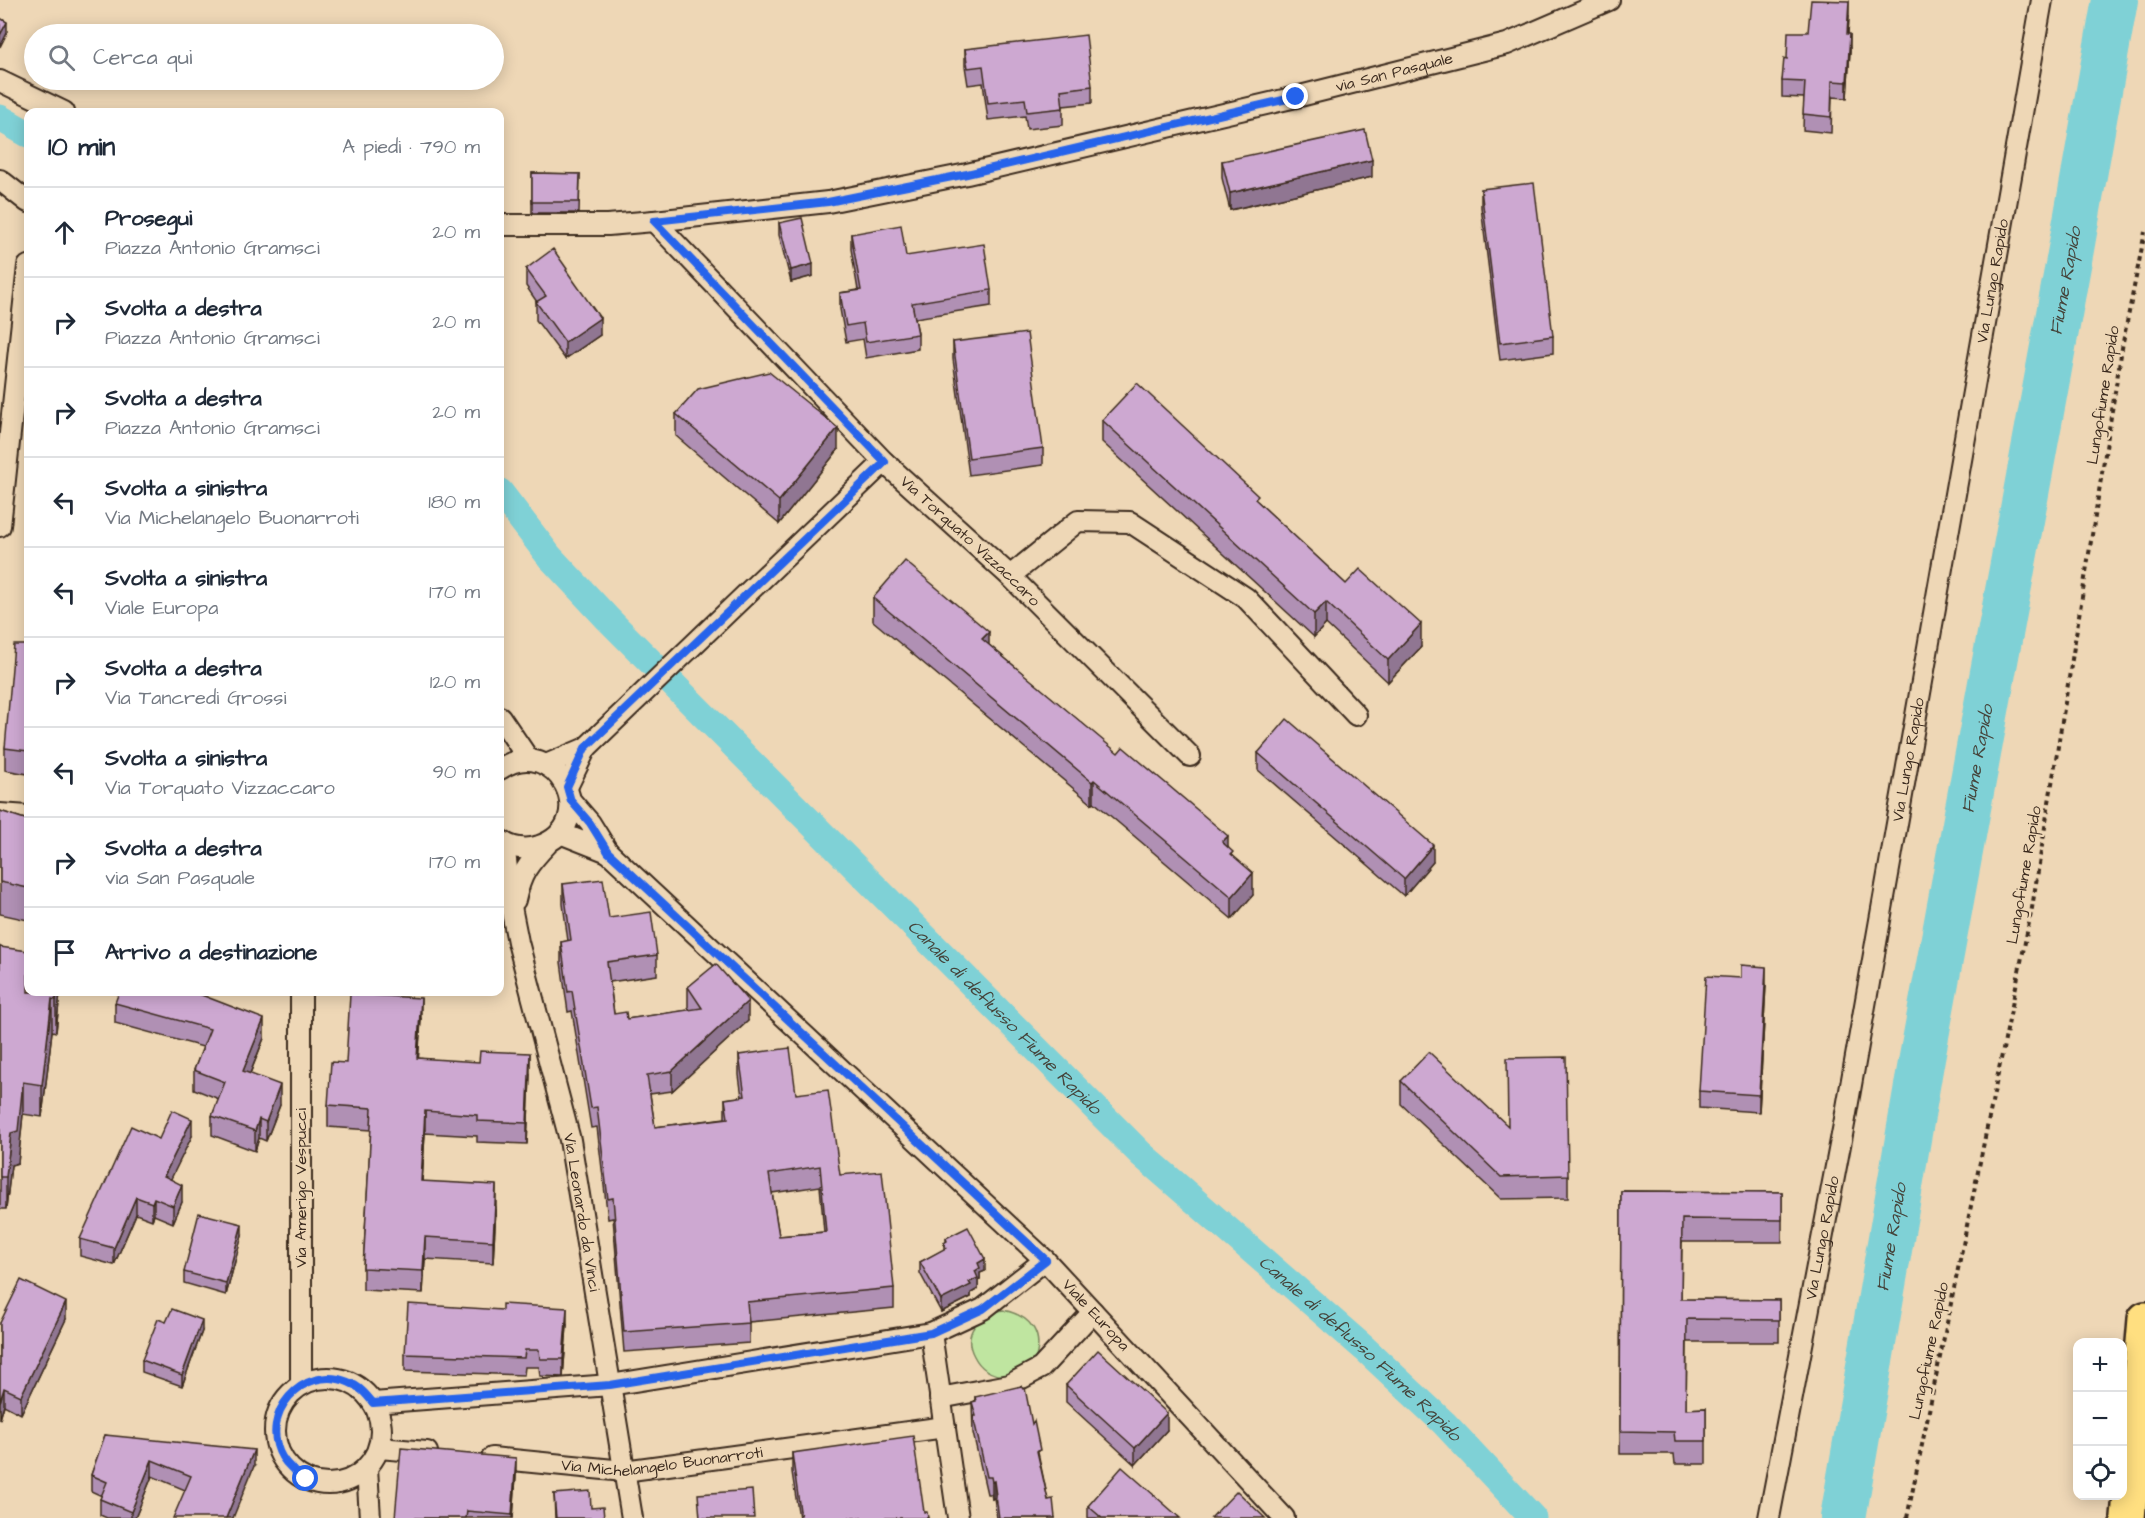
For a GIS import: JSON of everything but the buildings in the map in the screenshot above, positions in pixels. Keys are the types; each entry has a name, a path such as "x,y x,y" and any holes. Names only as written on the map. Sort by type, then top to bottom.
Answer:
{"highway":[{"path":"2128,1518 2145,1318"}],"street":[{"name":"via San Pasquale","path":"504,225 608,225 828,202 978,172 1296,97 1507,44 1609,0"},
{"name":"Via Lungo Rapido","path":"1769,1518 1845,1119 2042,0"},
{"path":"0,81 56,108"},
{"path":"0,180 24,199"},
{"name":"Via Torquato Vizzaccaro","path":"654,221 885,462 1010,576 1190,756"},
{"path":"0,526 24,303"},
{"path":"504,767 514,762 538,763 585,748 885,462"},
{"path":"1010,576 1078,521 1130,522 1246,598 1356,715"},
{"name":"Viale Europa","path":"504,722 538,763 558,774 608,852 1046,1260 1284,1518"},
{"path":"504,842 519,848 534,848 554,838 570,813 569,794 585,748"},
{"path":"0,814 24,816"},
{"path":"0,830 24,834"},
{"name":"Viale Europa","path":"554,838 608,852"},
{"name":"Via Leonardo da Vinci","path":"512,912 518,885 528,864 554,838"},
{"name":"Via Leonardo da Vinci","path":"504,855 518,942 570,1140 632,1518"},
{"name":"Via Amerigo Vespucci","path":"301,996 301,1385"},
{"path":"373,1403 610,1385 931,1333 983,1309 1046,1260"},
{"path":"940,1398 1008,1385 1041,1368 1094,1312"},
{"path":"931,1333 958,1518"},
{"path":"332,1378 348,1382 362,1390 373,1403 379,1417 381,1433 379,1448 367,1468 354,1478 338,1483 322,1484 306,1479 292,1470 282,1457 276,1442 275,1425 279,1409 288,1396 301,1385 316,1379 332,1378"},
{"name":"Via Michelangelo Buonarroti","path":"472,1457 624,1471 945,1427"},
{"path":"379,1448 449,1454"},
{"path":"367,1468 370,1518"}],"path":[{"name":"Lungofiume Rapido","path":"1907,1518 2032,908 2123,342 2145,232"}],"green space":[{"path":"1003,1310 1022,1317 1028,1322 1037,1336 1038,1344 1034,1363 1008,1377 991,1373 980,1365 974,1356 970,1339 971,1332 980,1320"}],"waterway":[{"name":"Fiume Rapido","path":"1843,1518 1921,1063 2115,0"},
{"name":"Canale di deflusso Fiume Rapido","path":"0,118 24,132"},
{"name":"Canale di deflusso Fiume Rapido","path":"504,497 549,556 607,618 1141,1154 1365,1349 1444,1423 1533,1518"}],"route":[{"path":"306,1479 292,1470 282,1457 276,1442 275,1425 279,1409 288,1396 301,1385 316,1379 332,1378 348,1382 362,1390 373,1403 610,1385 931,1333 983,1309 1046,1260 608,852 590,823 571,801 567,787 585,748 885,462 654,221 828,202 967,174 1296,97"}]}
